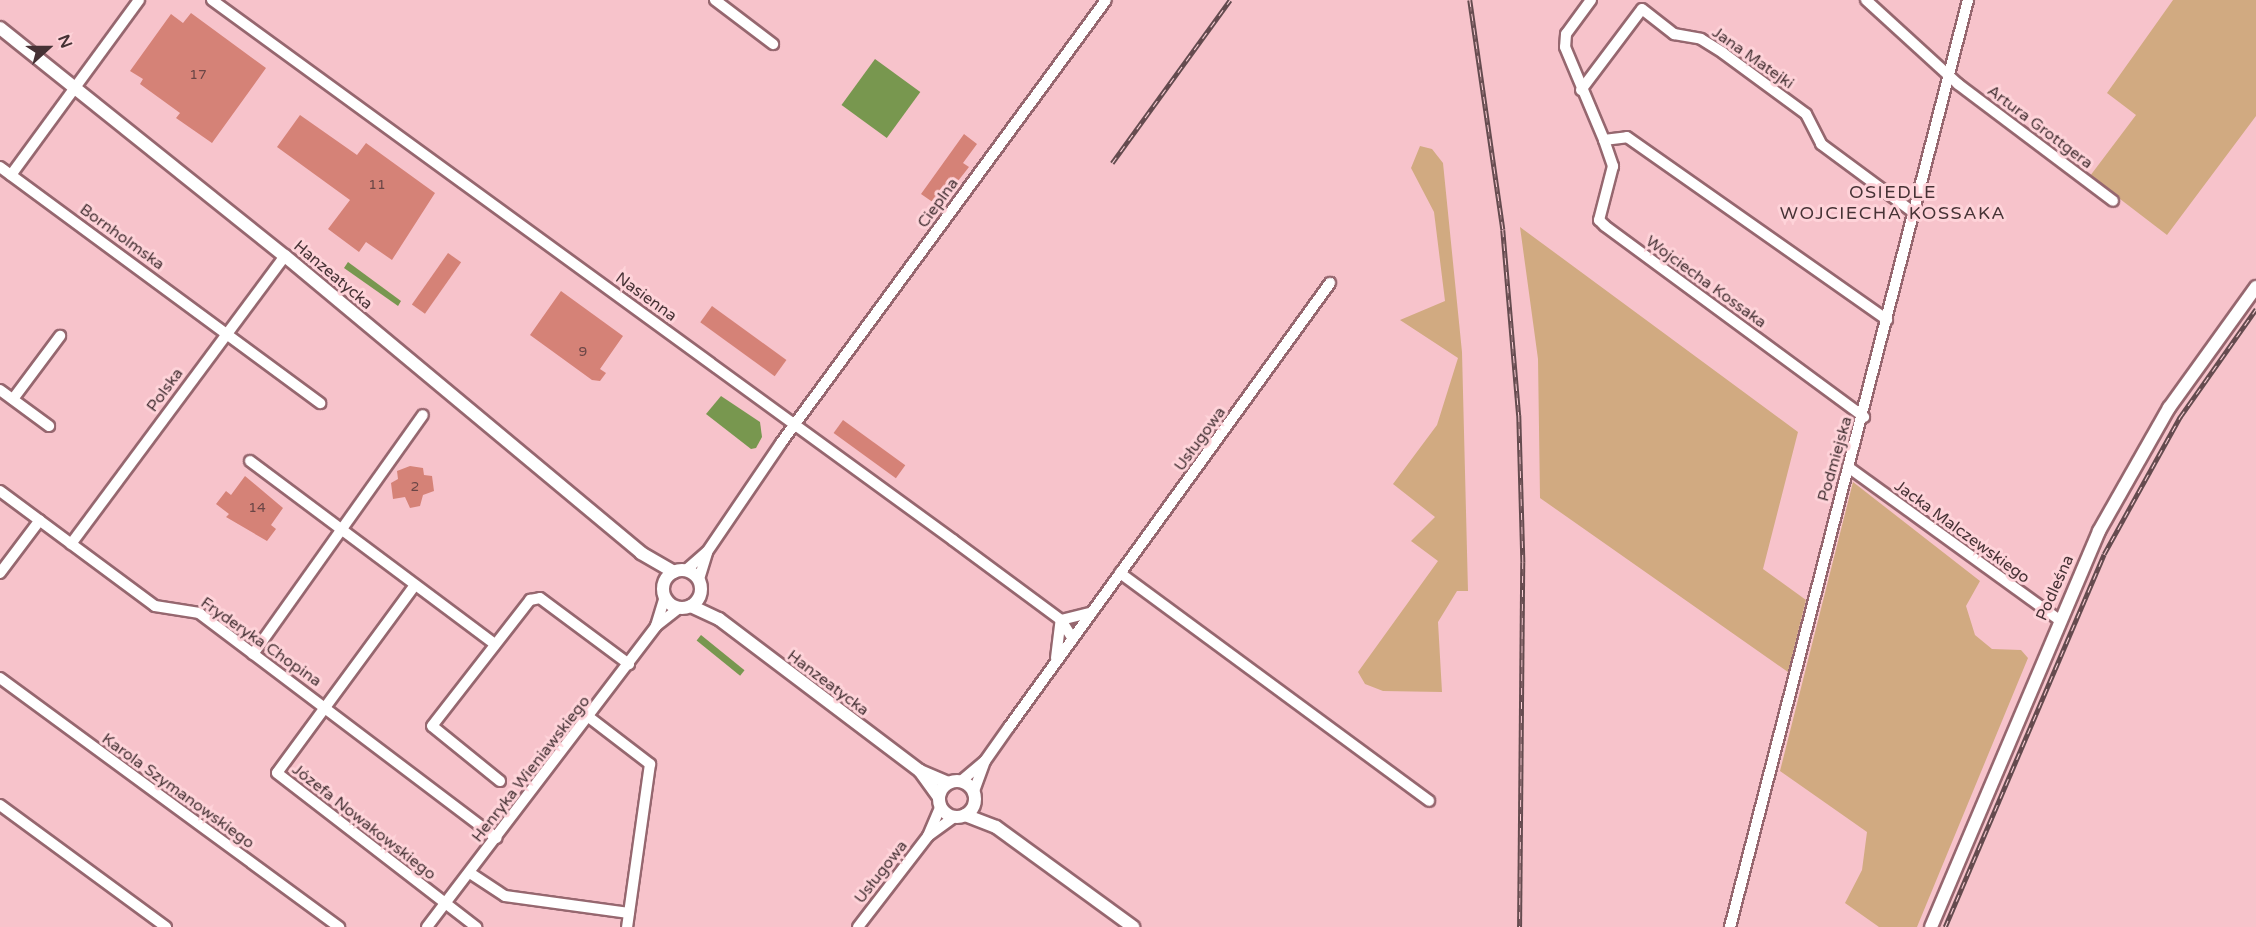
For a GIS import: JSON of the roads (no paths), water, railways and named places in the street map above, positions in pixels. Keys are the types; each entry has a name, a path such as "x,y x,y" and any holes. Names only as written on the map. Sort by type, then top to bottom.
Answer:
{"street":[{"path":"11,175 139,0"},
{"name":"Nasienna","path":"212,0 1061,620"},
{"path":"715,0 773,44"},
{"name":"Cieplna","path":"795,424 1106,0"},
{"path":"1591,0 1566,34 1568,58 1604,140 1627,137 1887,320"},
{"name":"Artura Grottgera","path":"1866,0 1949,77 2113,201"},
{"name":"Podmiejska","path":"1730,927 1848,467 1864,417 1913,212 1968,0"},
{"name":"Jana Matejki","path":"1581,90 1642,9 1674,34 1701,39 1723,52 1797,107 1811,122 1821,144 1913,212"},
{"name":"Hanzeatycka","path":"0,28 285,256 640,554 664,584"},
{"name":"Wojciecha Kossaka","path":"1604,140 1613,166 1599,220 1864,417"},
{"name":"Bornholmska","path":"0,166 320,403"},
{"name":"Polska","path":"71,544 226,332 285,256"},
{"name":"Usługowa","path":"955,782 985,761 1330,283"},
{"name":"Podleśna","path":"1931,927 2059,620 2099,531 2152,433 2256,287"},
{"path":"13,399 60,336"},
{"path":"0,390 49,426"},
{"path":"253,654 423,415"},
{"path":"707,552 664,584 665,597 685,607 701,594 699,579 707,552 795,424"},
{"path":"250,461 495,644"},
{"name":"Jacka Malczewskiego","path":"1848,467 2059,620"},
{"name":"Fryderyka Chopina","path":"0,491 155,606 172,610 191,608 325,705 497,838"},
{"path":"0,573 40,520"},
{"name":"Hanzeatycka","path":"640,554 680,571"},
{"path":"680,571 699,579"},
{"path":"1120,573 1429,801"},
{"name":"Józefa Nowakowskiego","path":"415,585 277,773 476,927"},
{"name":"Hanzeatycka","path":"701,594 719,619 920,771 955,782 975,796"},
{"path":"500,781 432,726 535,596 629,664"},
{"name":"Henryka Wieniawskiego","path":"427,927 590,718 629,664 656,626 665,597"},
{"name":"Hanzeatycka","path":"685,607 719,619"},
{"name":"Henryka Wieniawskiego","path":"656,626 685,607"},
{"path":"1073,639 1061,620 1092,612"},
{"name":"Usługowa","path":"1055,663 1061,620"},
{"name":"Karola Szymanowskiego","path":"0,678 339,927"},
{"path":"590,718 650,764 627,927"},
{"name":"Usługowa","path":"975,796 985,761"},
{"name":"Hanzeatycka","path":"920,771 940,802 960,816"},
{"path":"940,802 955,782"},
{"path":"996,827 975,796 960,816 996,827 1133,927"},
{"name":"Usługowa","path":"858,927 928,836 940,802"},
{"path":"0,805 166,927"},
{"name":"Usługowa","path":"928,836 960,816"},
{"path":"470,873 504,896 629,913"}],"railway":[{"path":"1112,163 1230,0"},
{"path":"1470,0 1503,230 1519,415 1523,562 1520,927"},
{"path":"1945,927 2104,554 2180,417 2256,309"}],"district":[{"name":"OSIEDLE WOJCIECHA KOSSAKA","path":"1893,203"}]}
